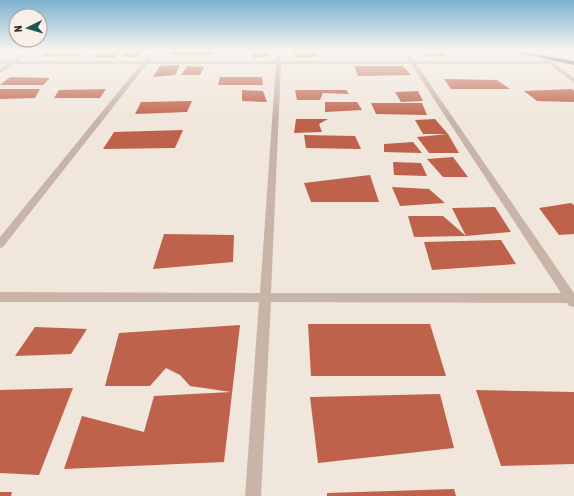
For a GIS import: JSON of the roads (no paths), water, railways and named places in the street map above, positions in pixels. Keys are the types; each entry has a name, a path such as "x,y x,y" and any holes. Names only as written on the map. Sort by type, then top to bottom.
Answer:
{"street":[{"path":"0,244 137,73"},
{"path":"253,496 279,73"},
{"path":"419,73 573,300"},
{"path":"564,73 574,81"},
{"path":"0,297 264,297 573,300"}]}
